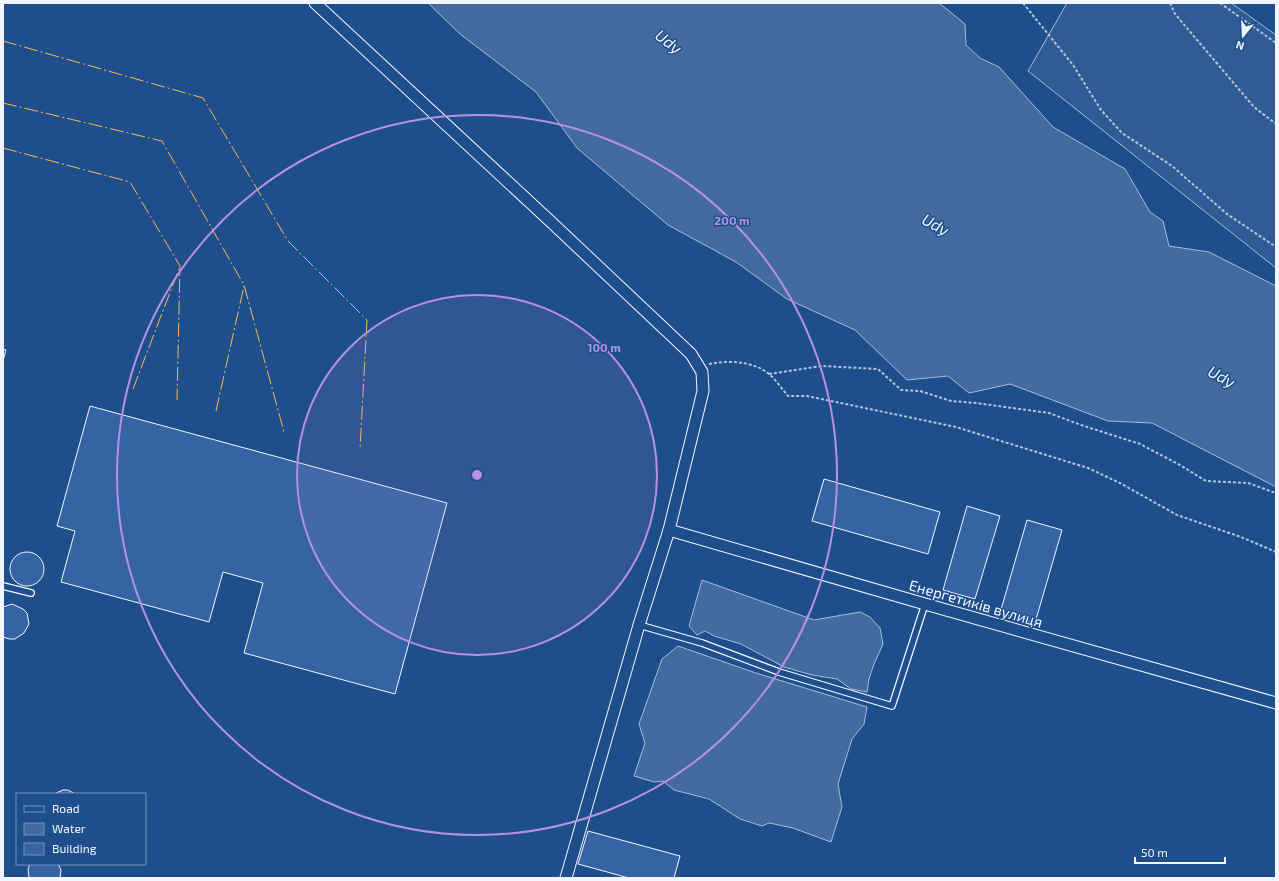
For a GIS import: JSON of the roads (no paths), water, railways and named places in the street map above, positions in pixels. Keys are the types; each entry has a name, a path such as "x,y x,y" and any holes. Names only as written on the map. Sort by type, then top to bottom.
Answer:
{"street":[{"path":"315,3 691,354 702,372 703,391 669,530 639,625 566,878"},
{"name":"Енергетиків вулиця","path":"669,530 1276,703"}],"lane":[{"path":"3,586 31,593"},
{"path":"639,625 702,642 779,672 892,706 925,604"}],"water":[{"name":"Udy","path":"428,3 939,3 965,24 966,45 980,58 999,67 1053,127 1125,169 1150,212 1163,221 1169,246 1209,252 1276,286 1276,487 1152,423 1108,421 1010,384 969,393 948,376 907,380 855,330 787,299 736,262 668,225 577,148 536,92 460,34"},
{"path":"702,580 814,620 860,612 870,617 880,628 883,644 869,679 867,692 851,689 837,679 812,675 784,667 741,644 714,636 705,631 697,635 689,626"},
{"path":"678,646 756,673 867,707 864,724 852,739 838,784 842,807 831,842 793,828 769,823 762,826 740,819 709,799 674,790 663,781 654,782 634,776 645,743 639,724 662,659"}]}
